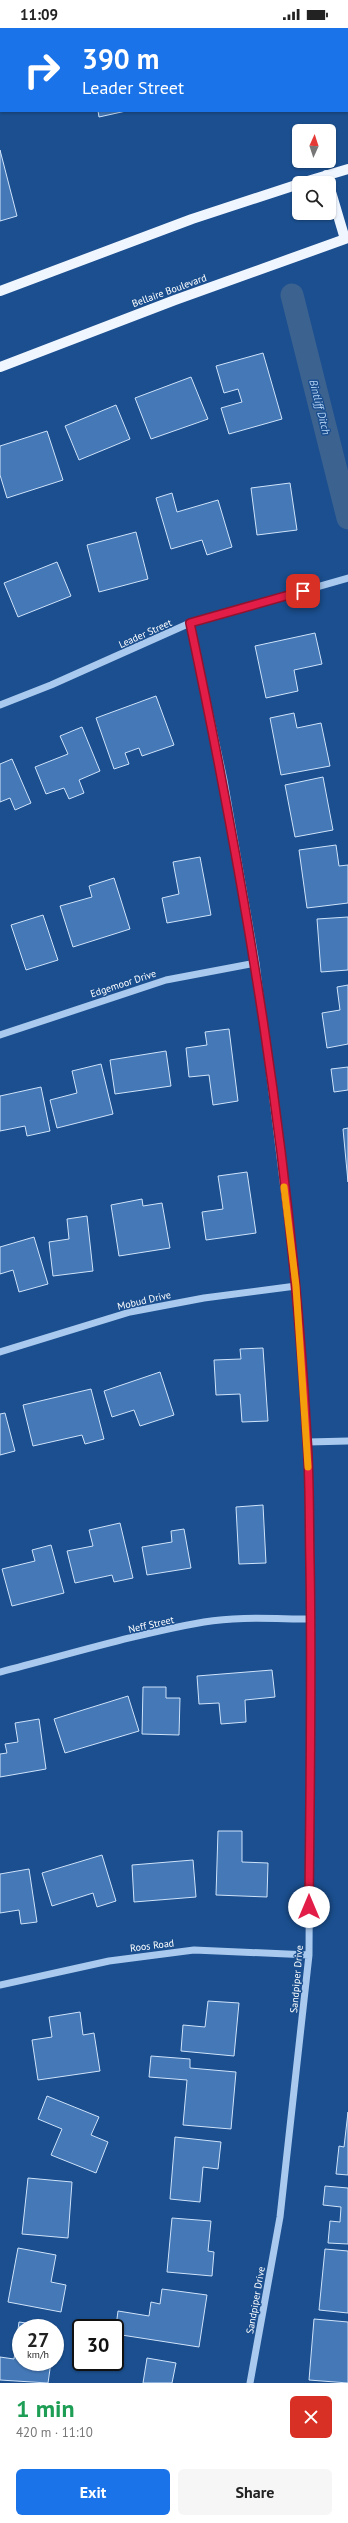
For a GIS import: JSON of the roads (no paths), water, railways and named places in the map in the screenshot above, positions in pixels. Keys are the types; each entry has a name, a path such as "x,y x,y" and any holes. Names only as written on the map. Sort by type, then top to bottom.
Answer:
{"main road":[{"path":"320,176 348,169"},
{"path":"326,174 347,238"},
{"path":"0,291 192,219 292,186"},
{"name":"Bellaire Boulevard","path":"0,368 347,238"}],"street":[{"name":"Leader Street","path":"0,705 51,685 190,623 346,579"},
{"name":"Sandpiper Drive","path":"190,623 224,780 256,963 296,1286 308,1442 311,1620 309,1955 280,2217 250,2383"},
{"name":"Edgemoor Drive","path":"0,1035 166,980 256,963"},
{"name":"Mobud Drive","path":"0,1352 130,1312 204,1298 296,1286"},
{"path":"308,1442 348,1440"},
{"name":"Neff Street","path":"0,1672 110,1643 205,1622 261,1618 311,1620"},
{"name":"Roos Road","path":"0,1984 109,1961 194,1950 309,1955"}],"waterway":[{"name":"Bintliff Ditch","path":"292,295 348,518"}]}
